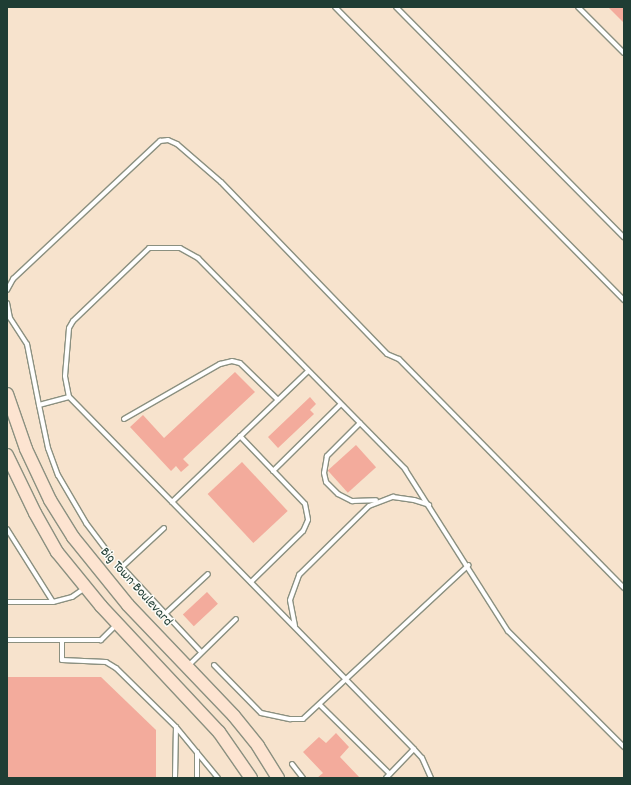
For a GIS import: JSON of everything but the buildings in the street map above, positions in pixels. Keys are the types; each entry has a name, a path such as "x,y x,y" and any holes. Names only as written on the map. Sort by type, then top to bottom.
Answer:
{"main road":[{"name":"Big Town Boulevard","path":"7,394 26,449 50,500 73,537 128,605 187,666 258,746 278,778"},
{"path":"7,455 50,539 85,588 219,732 251,778"},
{"path":"171,680 187,666"}],"lane":[{"path":"335,7 623,296"},
{"path":"396,7 624,237"},
{"path":"578,7 624,53"},
{"path":"7,290 13,279 160,141 168,140 177,144 221,182 387,354 398,359 624,588"},
{"path":"430,778 422,758 414,749 345,681 251,582 70,397 65,376 66,347 69,328 73,321 149,248 161,246 180,248 198,258 405,469 469,565 508,630 624,747"},
{"path":"7,303 10,318 27,344 48,448 58,476 85,521 109,554"},
{"path":"124,418 220,364 232,361 240,363 278,400"},
{"path":"172,502 308,371"},
{"path":"39,405 70,397"},
{"path":"273,471 341,404"},
{"path":"360,423 339,442 324,464 326,482 338,494 352,501 402,497 429,505"},
{"path":"240,436 304,504 308,520 303,531 251,582"},
{"path":"295,628 290,600 299,575 368,506 378,500"},
{"path":"164,528 122,567 201,652"},
{"path":"7,529 53,602"},
{"path":"214,665 255,708 266,714 290,719 303,719 320,705 469,565"},
{"path":"166,613 208,574"},
{"path":"7,602 53,602 72,597 85,588"},
{"path":"187,666 236,618"},
{"path":"7,640 101,640 117,624"},
{"path":"62,640 62,660 106,662 116,668 176,727 218,778"},
{"path":"320,705 390,774"},
{"path":"175,778 176,727"},
{"path":"386,778 414,749"},
{"path":"197,751 197,778"},
{"path":"292,764 303,778"}]}
